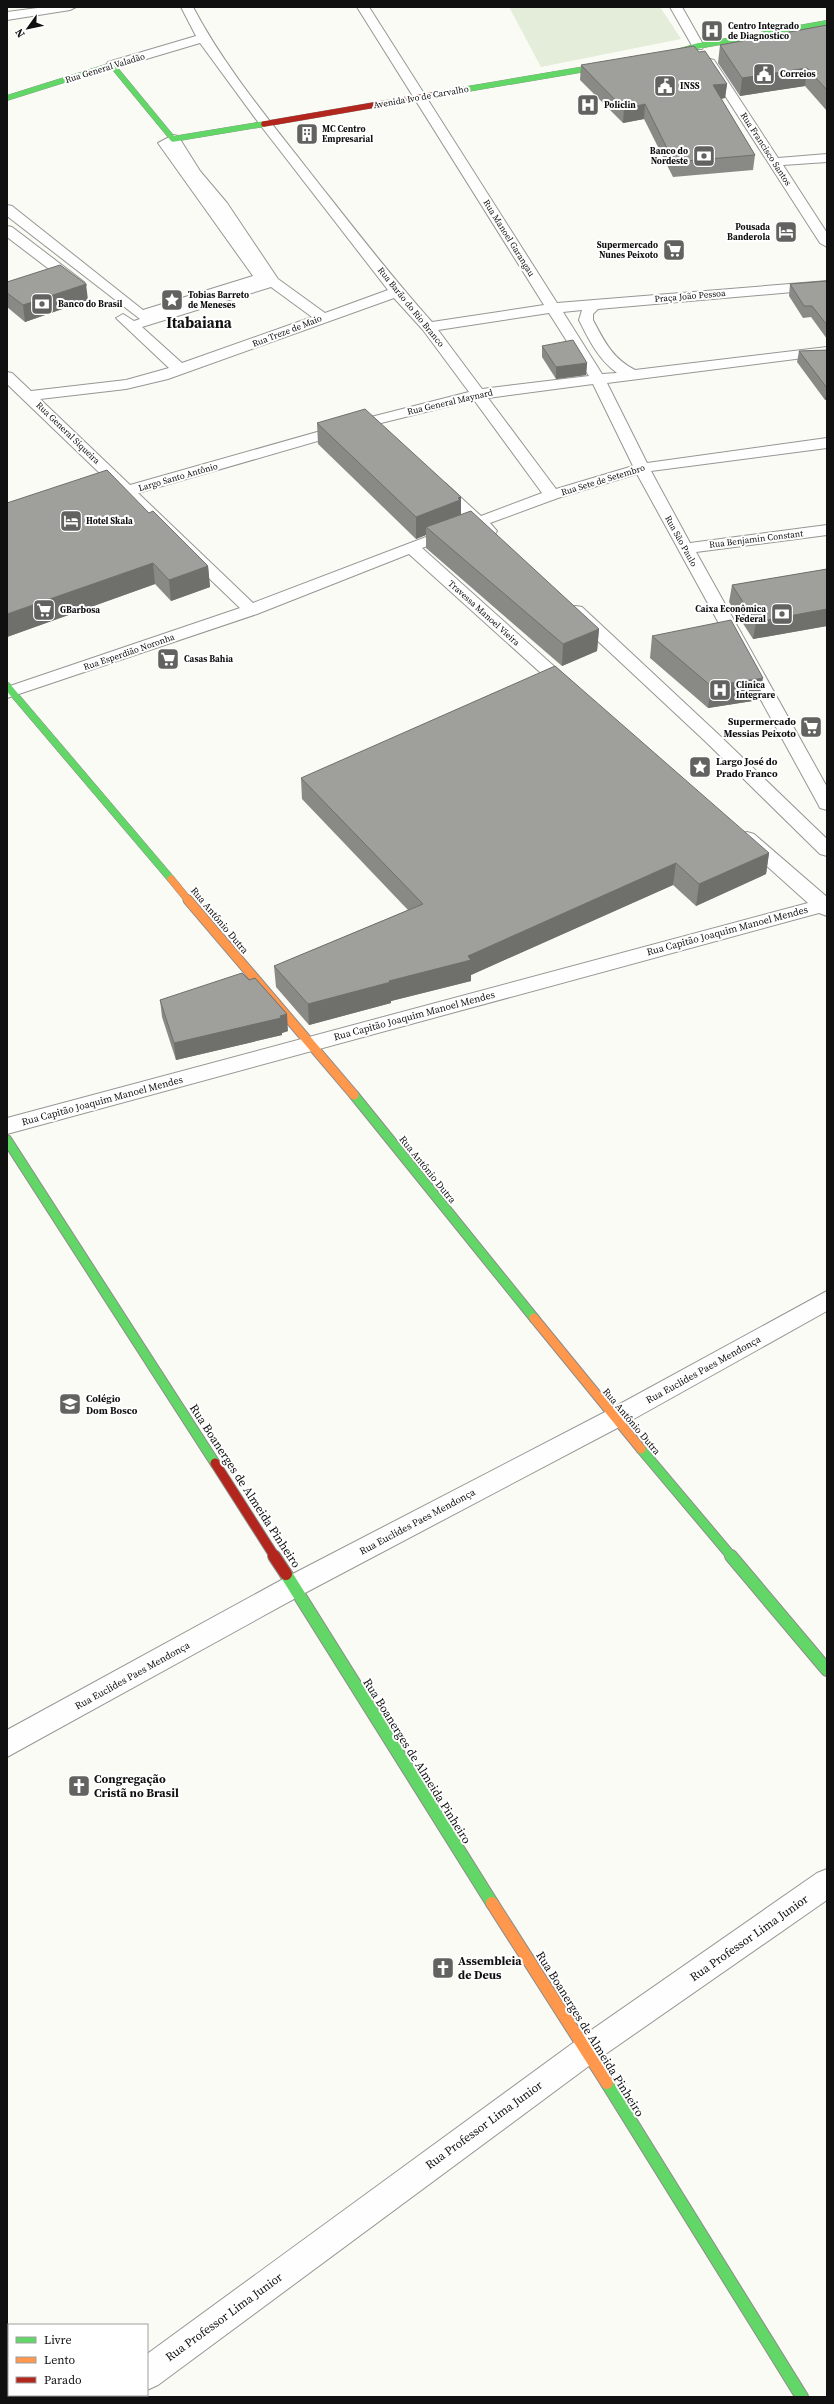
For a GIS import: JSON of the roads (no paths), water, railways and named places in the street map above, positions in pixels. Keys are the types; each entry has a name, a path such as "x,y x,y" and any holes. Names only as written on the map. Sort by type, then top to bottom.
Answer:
{"street":[{"path":"7,16 70,7"},
{"name":"Rua Barão do Rio Branco","path":"187,7 203,38 265,123 397,292 428,327 480,394 552,495"},
{"name":"Rua Manoel Garangau","path":"363,7 598,379"},
{"name":"Rua Francisco Santos","path":"676,7 827,243"},
{"path":"664,56 706,52 827,23"},
{"name":"Rua General Valadão","path":"7,98 203,38"},
{"name":"Avenida Ivo de Carvalho","path":"168,141 265,123 622,63"},
{"path":"112,65 267,280 321,317"},
{"path":"775,162 827,158"},
{"path":"7,209 133,320 176,367"},
{"path":"7,230 88,292"},
{"path":"18,239 37,234"},
{"path":"113,311 133,320 267,280"},
{"name":"Praça João Pessoa","path":"428,327 554,308 827,285"},
{"name":"Rua Treze de Maio","path":"29,396 136,382 169,374 176,367 268,339 321,317 397,292"},
{"path":"593,305 586,314 586,320 604,355 610,363 632,375"},
{"path":"598,379 827,351"},
{"name":"Rua General Siqueira","path":"7,376 29,396 104,477 128,491"},
{"name":"Rua General Maynard","path":"305,440 368,422 480,394 598,379"},
{"name":"Rua São Paulo","path":"598,379 641,468 770,700 821,776 827,804"},
{"path":"368,422 380,432"},
{"name":"Largo Santo Antônio","path":"128,491 305,440"},
{"name":"Rua Sete de Setembro","path":"411,547 480,523 552,495 641,468 827,443"},
{"path":"427,475 503,544"},
{"name":"Largo Santo Antônio","path":"128,491 252,610"},
{"name":"Rua Benjamin Constant","path":"686,548 826,531"},
{"path":"252,610 411,547"},
{"name":"Travessa Manoel Vieira","path":"411,547 580,698"},
{"path":"567,603 712,738 827,850"},
{"name":"Rua Esperdião Noronha","path":"8,690 252,610"},
{"name":"Rua Antônio Dutra","path":"8,690 311,1043 615,1418 827,1670"},
{"path":"735,829 825,906"},
{"name":"Rua Capitão Joaquim Manoel Mendes","path":"7,1126 825,906"},
{"name":"Rua Boanerges de Almeida Pinheiro","path":"7,1140 294,1586 424,1797 586,2050 802,2397"},
{"name":"Rua Euclides Paes Mendonça","path":"7,1744 294,1586 615,1418 827,1300"},
{"name":"Rua Professor Lima Junior","path":"148,2373 586,2050 827,1883"}],"place":[{"name":"Centro Integrado de Diagnostico","path":"712,31"},
{"name":"Correios","path":"764,74"},
{"name":"INSS","path":"665,86"},
{"name":"Policlin","path":"588,105"},
{"name":"MC Centro Empresarial","path":"307,134"},
{"name":"Banco do Nordeste","path":"704,156"},
{"name":"Pousada Banderola","path":"786,232"},
{"name":"Supermercado Nunes Peixoto","path":"674,250"},
{"name":"Tobias Barreto de Meneses","path":"172,300"},
{"name":"Banco do Brasil","path":"42,304"},
{"name":"Hotel Skala","path":"71,521"},
{"name":"GBarbosa","path":"44,610"},
{"name":"Caixa Econômica Federal","path":"782,614"},
{"name":"Casas Bahia","path":"168,659"},
{"name":"Clinica Integrare","path":"720,690"},
{"name":"Supermercado Messias Peixoto","path":"811,727"},
{"name":"Largo José do Prado Franco","path":"700,767"},
{"name":"Colégio Dom Bosco","path":"70,1404"},
{"name":"Congregação Cristã no Brasil","path":"79,1786"},
{"name":"Assembleia de Deus","path":"443,1968"}],"district":[{"name":"Itabaiana","path":"199,323"}]}
